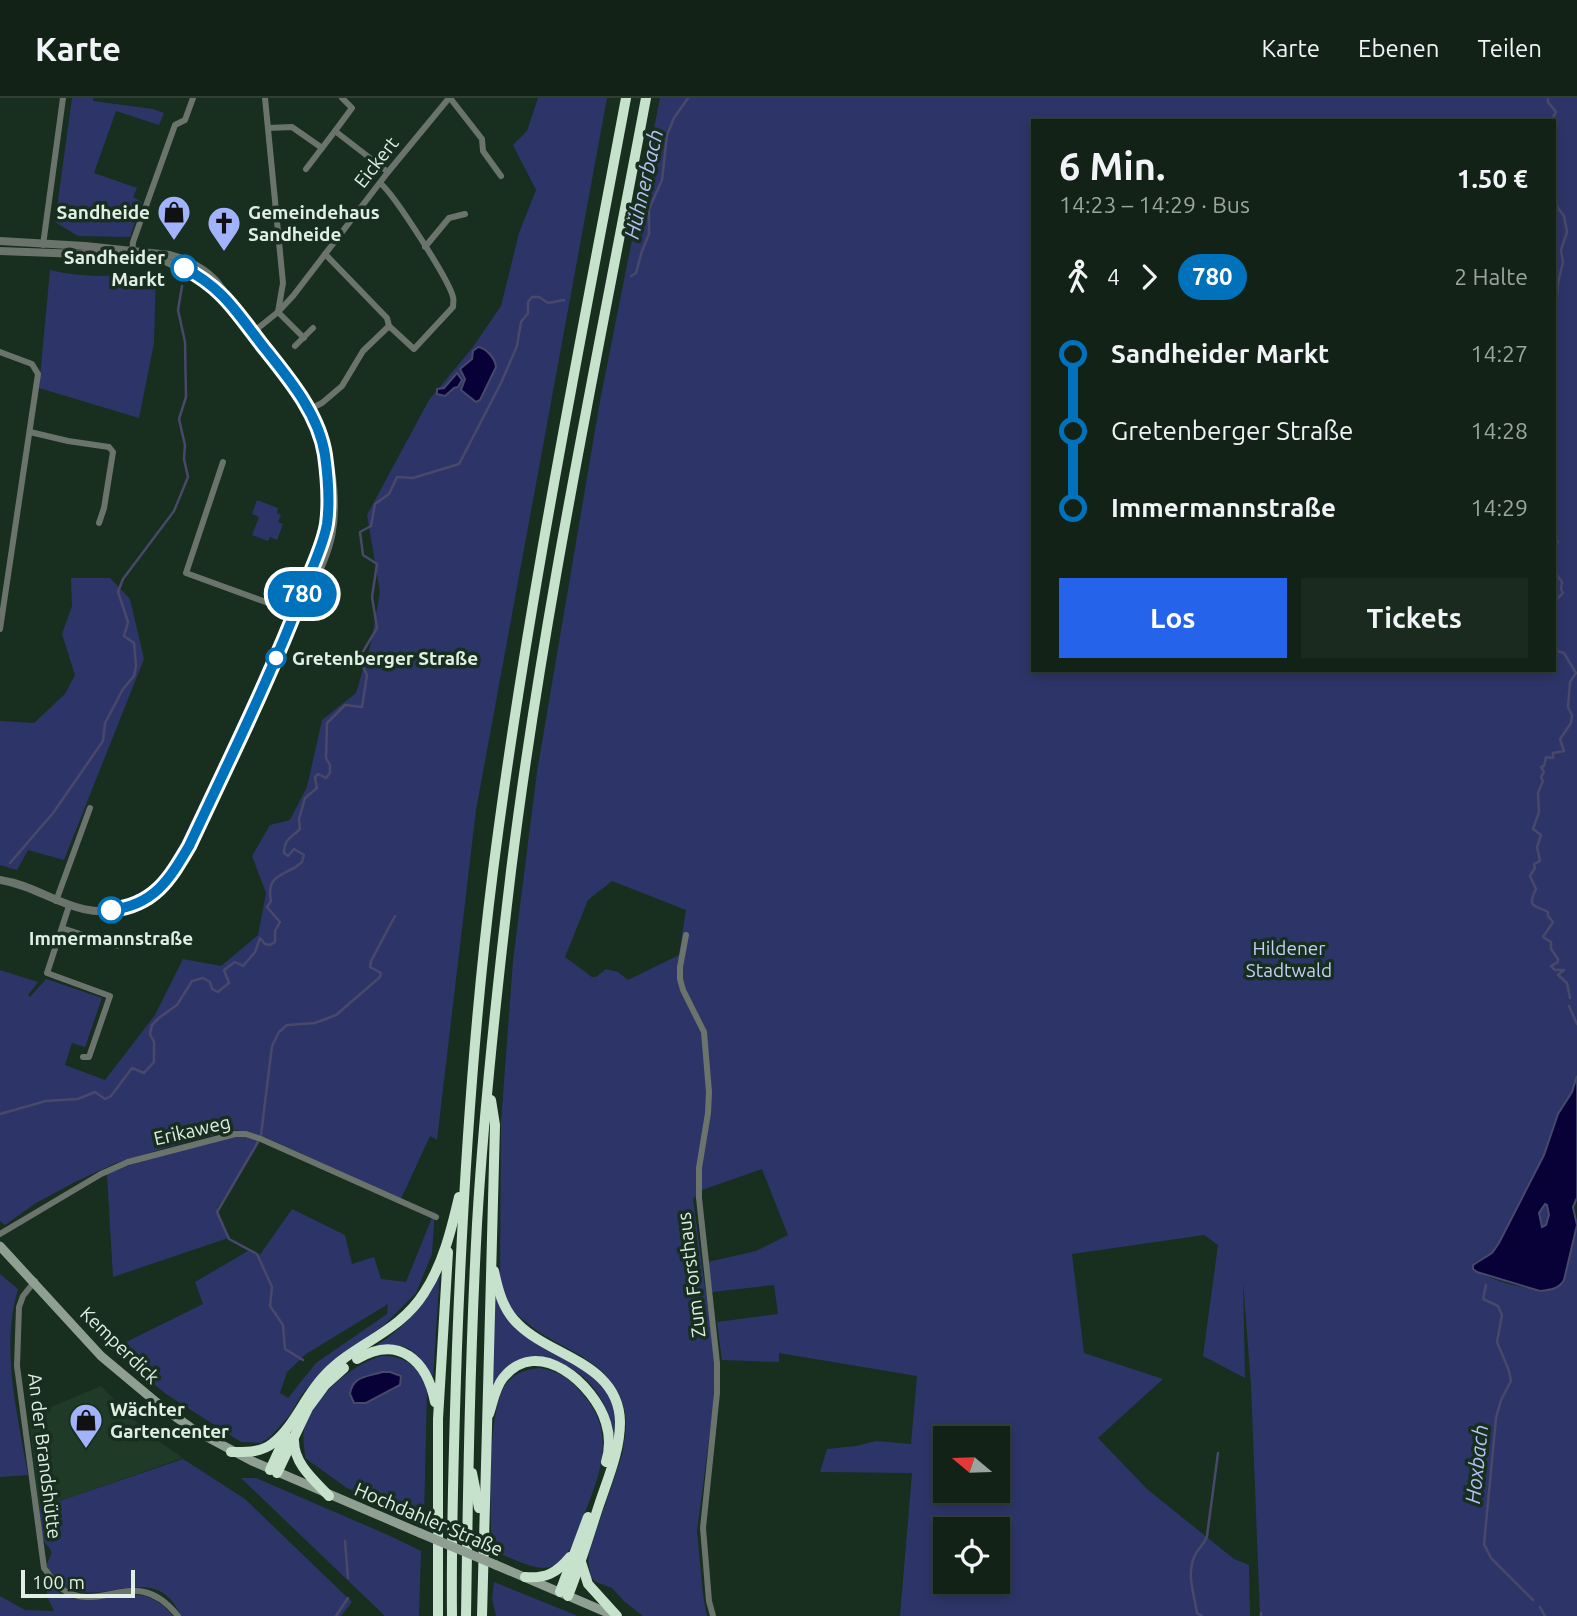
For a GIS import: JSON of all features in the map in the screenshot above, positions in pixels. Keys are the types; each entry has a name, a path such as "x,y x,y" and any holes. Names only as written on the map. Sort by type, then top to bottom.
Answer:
{"highway":[{"path":"452,1616 453,1452 465,1171 481,977 513,733 543,549 626,98"},
{"path":"466,1616 468,1457 477,1221 488,1084 511,872 535,700 646,98"},
{"path":"481,1616 484,1595 495,1125 488,1084"},
{"path":"437,1615 438,1419 449,1240 465,1171"},
{"path":"231,1452 247,1452 268,1447 281,1435 306,1397 327,1373 392,1328 415,1306 431,1281 449,1240"},
{"path":"491,1254 497,1283 508,1312 528,1333 591,1369 603,1380 617,1405 620,1420 614,1460 564,1594"},
{"path":"274,1471 316,1395 331,1378 363,1355 383,1349 397,1350 417,1361 431,1382 438,1419"},
{"path":"486,1423 502,1379 526,1363 548,1362 561,1367 593,1396 607,1424 608,1454 579,1555 587,1584 616,1616"},
{"path":"274,1471 294,1416"},
{"path":"296,1430 294,1444 300,1463 329,1496"},
{"path":"468,1457 478,1494 481,1616"},
{"path":"525,1577 551,1575 579,1555"},
{"path":"484,1595 489,1616"}],"main road":[{"name":"Kemperdick","path":"0,1246 35,1281 91,1346 136,1386 194,1430 231,1452"},
{"name":"Hochdahler Straße","path":"231,1452 616,1616"}],"street":[{"path":"42,254 63,98"},
{"path":"132,253 175,125 185,120 193,98"},
{"path":"265,98 283,283 278,312 304,338"},
{"path":"306,169 352,108 342,98"},
{"path":"449,98 482,139 483,151 501,176"},
{"name":"Eickert","path":"252,333 278,312 449,98"},
{"path":"268,128 292,127 322,148"},
{"path":"335,131 388,172"},
{"path":"325,254 387,318 389,326 414,349 453,307 454,298 425,247 380,183"},
{"path":"425,247 449,218 465,214"},
{"path":"0,241 180,258 219,282 252,333 291,382 309,410 325,454 335,493 333,533 327,556 296,613 203,817 170,877 155,894 127,908 91,910 69,906 15,883 0,880"},
{"path":"0,251 42,254 132,253"},
{"path":"309,410 342,386 363,351 389,326"},
{"path":"295,346 313,328"},
{"path":"0,352 32,364 38,374 3,593 0,628"},
{"path":"30,432 109,447 113,452 99,523"},
{"path":"223,462 186,573 296,613"},
{"path":"56,901 90,808"},
{"path":"69,906 47,973 110,996 89,1057 83,1057"},
{"path":"62,928 117,946"},
{"name":"Zum Forsthaus","path":"686,935 680,979 682,990 704,1032 709,1092 699,1168 699,1198 717,1363 717,1393 703,1528 709,1601 713,1616"},
{"name":"Erikaweg","path":"0,1234 101,1174 128,1162 246,1134 436,1217"},
{"name":"An der Brandshütte","path":"35,1281 23,1296 19,1307 18,1366 44,1568 60,1588 75,1596 93,1598 127,1590 142,1591 155,1595 178,1616"}],"shaded area":[{"path":"478,347 490,354 496,367 480,400 476,402 461,390 465,379 460,369 472,359 473,351"},
{"path":"457,373 462,380 458,387 445,396 437,394 437,389 444,388"},
{"path":"1577,1076 1577,1198 1573,1207 1577,1225 1564,1280 1557,1287 1540,1291 1477,1272 1473,1265 1492,1253 1499,1243 1544,1155 1558,1114 1572,1092","holes":["1545,1204 1549,1215 1546,1225 1542,1227 1539,1213"]},
{"path":"382,1372 401,1376 400,1385 366,1403 354,1403 350,1394 357,1380"},
{"path":"101,1386 147,1433 183,1458 39,1508 29,1416"}],"green space":[{"path":"72,98 93,98 93,101 153,109 164,113 159,125 116,111 94,173 137,188 133,197 142,202 130,237 78,236 55,222"},
{"path":"538,98 607,98 476,810 437,1140 430,1136 401,1199 265,1137 237,1130 116,1163 36,1203 5,1225 0,1221 0,970 38,982 28,995 30,997 46,979 102,998 85,1047 72,1043 65,1065 105,1080 155,1015 183,959 221,966 258,935 266,893 252,856 270,825 290,820 307,787 322,720 356,693 371,643 380,592 367,515 429,400 473,347 501,306 519,233 536,190 513,145 527,131"},
{"name":"Hildener Stadtwald","path":"660,98 1577,98 1577,1076 1572,1092 1558,1114 1544,1155 1499,1243 1492,1253 1475,1262 1473,1269 1520,1287 1547,1289 1557,1286 1564,1280 1577,1225 1577,1616 1260,1616 1251,1385 1243,1281 1245,1378 1203,1356 1218,1245 1204,1235 1072,1254 1084,1353 1163,1379 1098,1438 1147,1489 1234,1559 1249,1565 1250,1616 900,1616 912,1473 820,1472 827,1449 876,1441 911,1444 917,1376 779,1353 779,1362 722,1360 717,1322 778,1314 774,1285 712,1292 708,1262 756,1251 788,1235 762,1169 702,1190 693,1199 715,1360 713,1409 697,1531 707,1616 643,1616 612,1588 596,1582 591,1577 588,1560 622,1455 626,1429 620,1395 602,1371 540,1333 512,1311 500,1284 501,1122 513,961 537,772 600,401","holes":["612,881 686,910 679,955 628,980 618,972 606,969 592,977 565,957 588,900"]},
{"path":"50,270 90,276 156,272 154,343 139,418 39,388"},
{"path":"257,500 278,508 277,513 281,515 278,522 283,524 277,540 270,537 268,541 252,535 259,517 252,514"},
{"path":"71,578 110,578 130,599 144,659 64,860 28,850 17,870 0,865 0,721 34,723 65,694 75,675 62,634 72,606"},
{"path":"235,1136 247,1136 260,1141 217,1208 228,1238 113,1277 107,1174 137,1162"},
{"path":"1545,1204 1549,1211 1546,1225 1542,1227 1540,1209"},
{"path":"292,1209 345,1235 352,1264 374,1257 381,1279 406,1282 435,1210 432,1254 416,1293 384,1325 324,1369 302,1394 289,1416 261,1443 241,1442 166,1394 108,1347 88,1326 116,1347 203,1304 195,1282 248,1251 259,1256","holes":["388,1304 387,1314 316,1363 288,1398 280,1393 287,1372 306,1354"]},
{"path":"440,1270 433,1376 410,1349 396,1345 375,1346 396,1331 413,1313"},
{"path":"0,1274 18,1289 11,1335 12,1382 28,1475 0,1477"},
{"path":"493,1281 506,1313 590,1374 607,1391 615,1413 614,1443 606,1409 594,1388 577,1372 562,1364 534,1358 489,1396"},
{"path":"390,1356 404,1360 420,1374 427,1389 424,1519 347,1488 305,1458 304,1430 315,1406 334,1384 369,1360","holes":["382,1372 395,1389 366,1403 359,1379"]},
{"path":"540,1368 566,1378 585,1397 596,1414 602,1432 603,1449 595,1486 574,1541 560,1562 544,1568 526,1564 492,1548 491,1512 492,1442 499,1401 504,1387 511,1379 525,1371"},
{"path":"183,1459 245,1499 352,1602 341,1616 181,1616 171,1599 158,1590 145,1587 83,1592 69,1589 59,1582 46,1565 51,1550 42,1536 39,1508"},
{"path":"241,1478 256,1478 421,1551 419,1616 385,1616"},
{"path":"46,1576 60,1593 74,1599 145,1596 159,1603 173,1616 0,1616 0,1596 25,1610 54,1611 47,1596"},
{"path":"494,1582 578,1616 496,1616 492,1599"}],"waterway":[{"name":"Hühnerbach","path":"631,276 636,273 649,234 649,209 662,180 667,135 674,118 688,98"},
{"name":"Hoxbach","path":"1548,98 1556,112 1552,119"},
{"name":"Hoxbach","path":"1556,202 1564,216 1567,232 1561,250 1563,262 1556,310"},
{"path":"10,863 53,813 103,741 105,723 123,689 134,676 134,643 124,636 128,622 118,592 123,579 174,511 188,477 179,419 186,397 185,342 178,310 182,286"},
{"name":"Hühnerbach","path":"0,1114 46,1101 78,1099 95,1092 105,1099 111,1096 132,1068 144,1073 154,1062 154,1042 150,1034 152,1025 177,1005 192,981 203,978 218,992 229,983 224,970 235,962 243,966 255,952 260,938 265,944 275,942 275,931 280,922 267,907 271,901 271,885 279,876 302,862 304,855 294,849 288,856 284,853 284,848 300,829 299,819 305,798 317,788 315,777 318,774 326,778 330,773 326,758 327,723 345,705 362,707 367,675 361,663 361,655 377,628 372,597 377,564 363,555 360,532 371,526 375,504 389,494 397,477 413,478 459,464 517,346 521,322 528,313 528,302 532,297 539,297 548,303 564,300"},
{"name":"Hoxbach","path":"1556,540 1556,546"},
{"name":"Hoxbach","path":"1556,574 1562,582 1563,593 1556,600"},
{"name":"Hoxbach","path":"1556,647 1557,651 1564,653 1576,673 1570,682 1568,707 1572,715 1571,723 1560,739 1564,751 1553,753 1553,758 1546,757 1544,766 1541,767 1544,772 1541,777 1543,781 1538,793 1539,812 1533,829 1541,835 1537,847 1540,861 1534,864 1535,868 1530,876 1536,889 1532,903 1548,912 1553,922 1543,937 1551,942 1551,949 1558,959 1558,962 1551,966 1555,970 1564,970 1558,975 1567,983 1570,998"},
{"path":"261,1135 272,1046 279,1032 287,1025 315,1023 336,1015 380,977 381,973 370,967 371,961 395,916"},
{"name":"Hoxbach","path":"1569,1006 1577,1024"},
{"path":"258,1142 217,1212 229,1239 257,1254 272,1287 270,1306 283,1325 285,1349 303,1360"},
{"name":"Hoxbach","path":"1486,1285 1483,1299 1498,1306 1502,1315 1497,1342 1511,1381 1501,1400 1496,1418 1484,1544 1491,1558 1533,1600"},
{"path":"1202,1616 1197,1613 1191,1569 1195,1555 1207,1536 1218,1453"},
{"path":"345,1541 348,1578"},
{"path":"336,1616 348,1598"},
{"name":"Hoxbach","path":"1540,1607 1545,1616"}],"bus line":[{"name":"780","path":"111,910 127,908 155,894 175,870 189,846 296,613 327,525 325,454 309,410 285,373 226,296 184,268"}],"place":[{"name":"Sandheide","path":"174,242"},
{"name":"Gemeindehaus Sandheide","path":"224,253"},
{"name":"Sandheider Markt","path":"184,268"},
{"name":"Gretenberger Straße","path":"276,658"},
{"name":"Immermannstraße","path":"111,910"},
{"name":"Wächter Gartencenter","path":"86,1450"}]}
